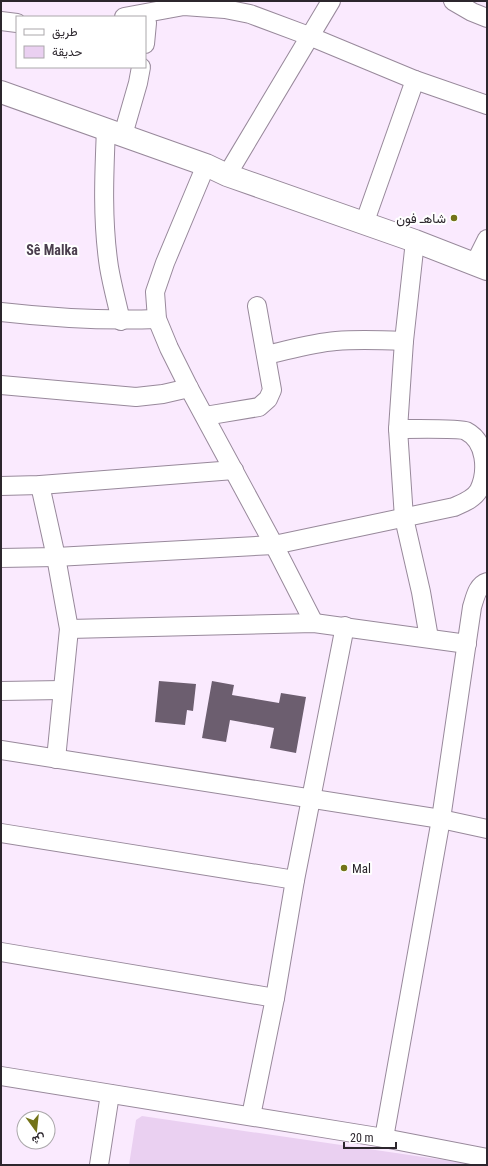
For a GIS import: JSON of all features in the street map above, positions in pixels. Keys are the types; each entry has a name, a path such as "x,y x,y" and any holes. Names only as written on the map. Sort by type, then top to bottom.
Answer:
{"main road":[{"path":"2,94 206,165 227,175 415,241 481,267"}],"street":[{"path":"227,175 331,1"},
{"path":"453,1 472,12 487,18"},
{"path":"128,16 143,12 184,6 225,9 250,14 309,36 415,80 487,105"},
{"path":"146,20 146,34"},
{"path":"1,21 16,23"},
{"path":"121,321 109,268 105,233 104,174 114,132 138,83 141,68"},
{"path":"364,224 415,80"},
{"path":"206,165 165,263 155,292 157,319 169,348 189,388 274,545 314,623"},
{"path":"481,267 487,239"},
{"path":"415,241 404,341 398,429 404,518 429,638"},
{"path":"205,416 259,407 268,399 272,390 257,306"},
{"path":"1,312 72,319 121,321 157,319"},
{"path":"266,355 314,344 336,341 404,341"},
{"path":"1,385 136,397 163,394 189,388"},
{"path":"1,558 56,557 274,545 454,507 469,500 479,491 485,478 484,458 479,441 465,430 398,429"},
{"path":"1,486 40,485 234,470"},
{"path":"40,485 56,557 69,629 56,759"},
{"path":"384,1138 441,819 472,607 476,592 483,583 487,582"},
{"path":"69,629 314,623 345,626 467,644"},
{"path":"251,1116 275,998 310,799 345,626"},
{"path":"1,691 62,690"},
{"path":"1,750 441,819 487,829"},
{"path":"1,833 295,880"},
{"path":"1,952 275,998"},
{"path":"1,1076 384,1138 487,1158"},
{"path":"100,1165 110,1094"}],"green space":[{"path":"142,1116 478,1165 129,1165 136,1120"}],"building":[{"path":"159,681 196,684 193,711 187,710 185,725 155,722"},
{"path":"212,681 234,685 232,695 279,703 281,693 306,697 296,753 270,748 274,728 230,720 226,742 202,738"}],"place":[{"name":"شاهـ فون","path":"454,218"},
{"name":"Mal","path":"344,868"}],"district":[{"name":"Sê Malka","path":"52,250"}]}
